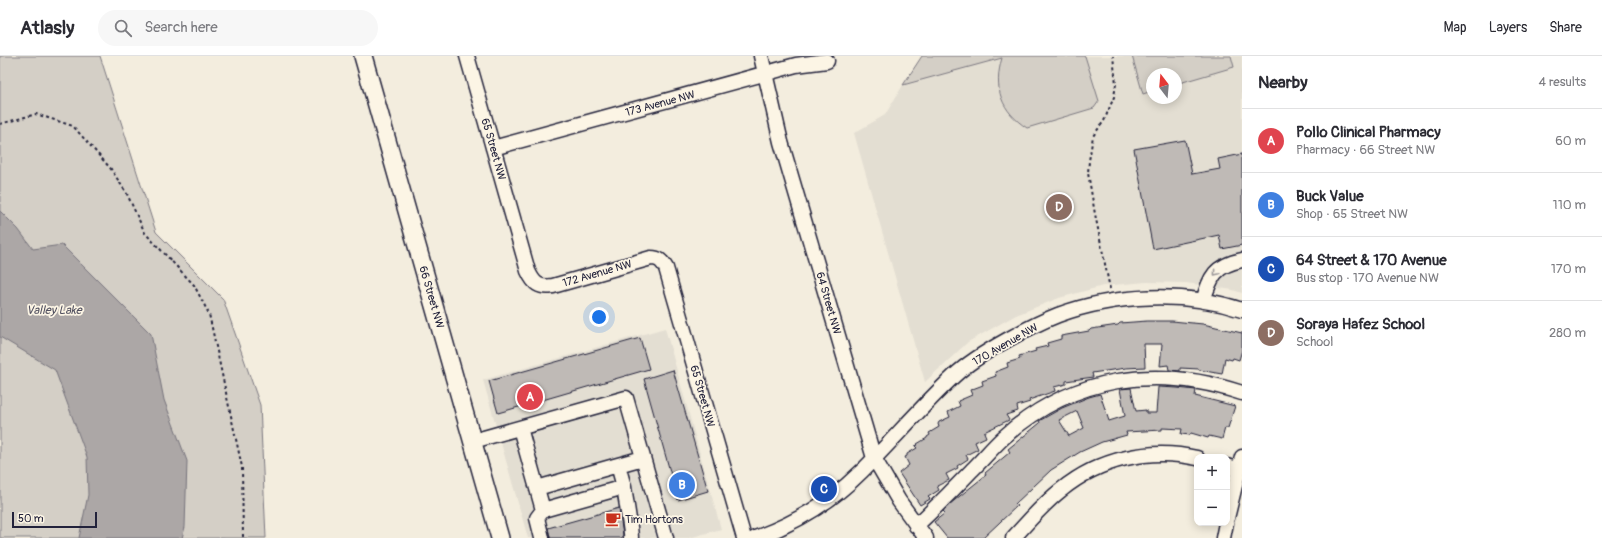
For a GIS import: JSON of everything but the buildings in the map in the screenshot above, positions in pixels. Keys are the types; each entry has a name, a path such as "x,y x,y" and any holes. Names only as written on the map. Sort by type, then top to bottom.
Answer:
{"main road":[{"name":"66 Street NW","path":"363,56 500,538"}],"street":[{"name":"65 Street NW","path":"468,56 528,271 532,279 538,284"},
{"name":"64 Street NW","path":"761,56 782,142 874,458 899,501 926,538"},
{"name":"173 Avenue NW","path":"493,148 796,65 827,61"},
{"name":"65 Street NW","path":"657,258 666,268 744,538"},
{"name":"172 Avenue NW","path":"538,284 545,287 553,286 644,259 657,258"},
{"path":"1203,301 1215,272 1228,263 1242,260"},
{"name":"170 Avenue NW","path":"755,538 769,533 812,510 847,485 955,374 993,348 1037,324 1058,315 1082,308 1136,298 1167,298 1203,301 1242,310"},
{"path":"916,526 1003,438 1044,408 1070,394 1107,383 1159,378 1203,382 1242,393"},
{"path":"473,441 626,398 666,538"},
{"path":"520,428 543,510"},
{"path":"1013,538 1061,490 1099,466 1120,459 1146,454 1167,454 1194,458"},
{"path":"537,488 643,458"},
{"path":"1230,500 1236,464"},
{"path":"618,465 624,487 628,520 632,535 631,538"},
{"path":"542,538 537,518 543,510 624,487"},
{"path":"1223,538 1225,526"}],"path":[{"path":"1110,290 1088,173 1094,136 1104,121 1114,97 1116,84 1113,56"},
{"path":"0,124 36,114 73,126 111,169 127,194 145,233 194,285 209,314 242,467 243,538"}],"shaded area":[{"path":"0,56 100,56 156,232 223,299 260,405 266,538 0,538"},
{"path":"922,56 1085,56 1099,101 1094,108 1027,128 1011,114 1001,98 998,79 1002,58 903,85"},
{"path":"1009,56 1242,56 1242,293 1233,290 1186,283 1146,282 1103,286 1059,298 1016,315 968,342 925,382 854,133 885,115 903,85"},
{"path":"1132,56 1231,56 1234,67 1182,82 1182,68 1146,68 1146,93 1143,94"},
{"path":"665,328 721,529 689,538 528,538 483,380"}],"water":[{"name":"Valley Lake","path":"0,211 18,229 33,249 62,245 151,334 164,400 187,461 185,527 182,538 79,538 88,495 87,457 55,370 0,337"}],"place":[{"name":"Soraya Hafez School","path":"1059,207"},
{"name":"Pollo Clinical Pharmacy","path":"530,397"},
{"name":"Buck Value","path":"682,485"},
{"name":"64 Street & 170 Avenue","path":"824,489"},
{"name":"Tim Hortons","path":"613,519"}]}
